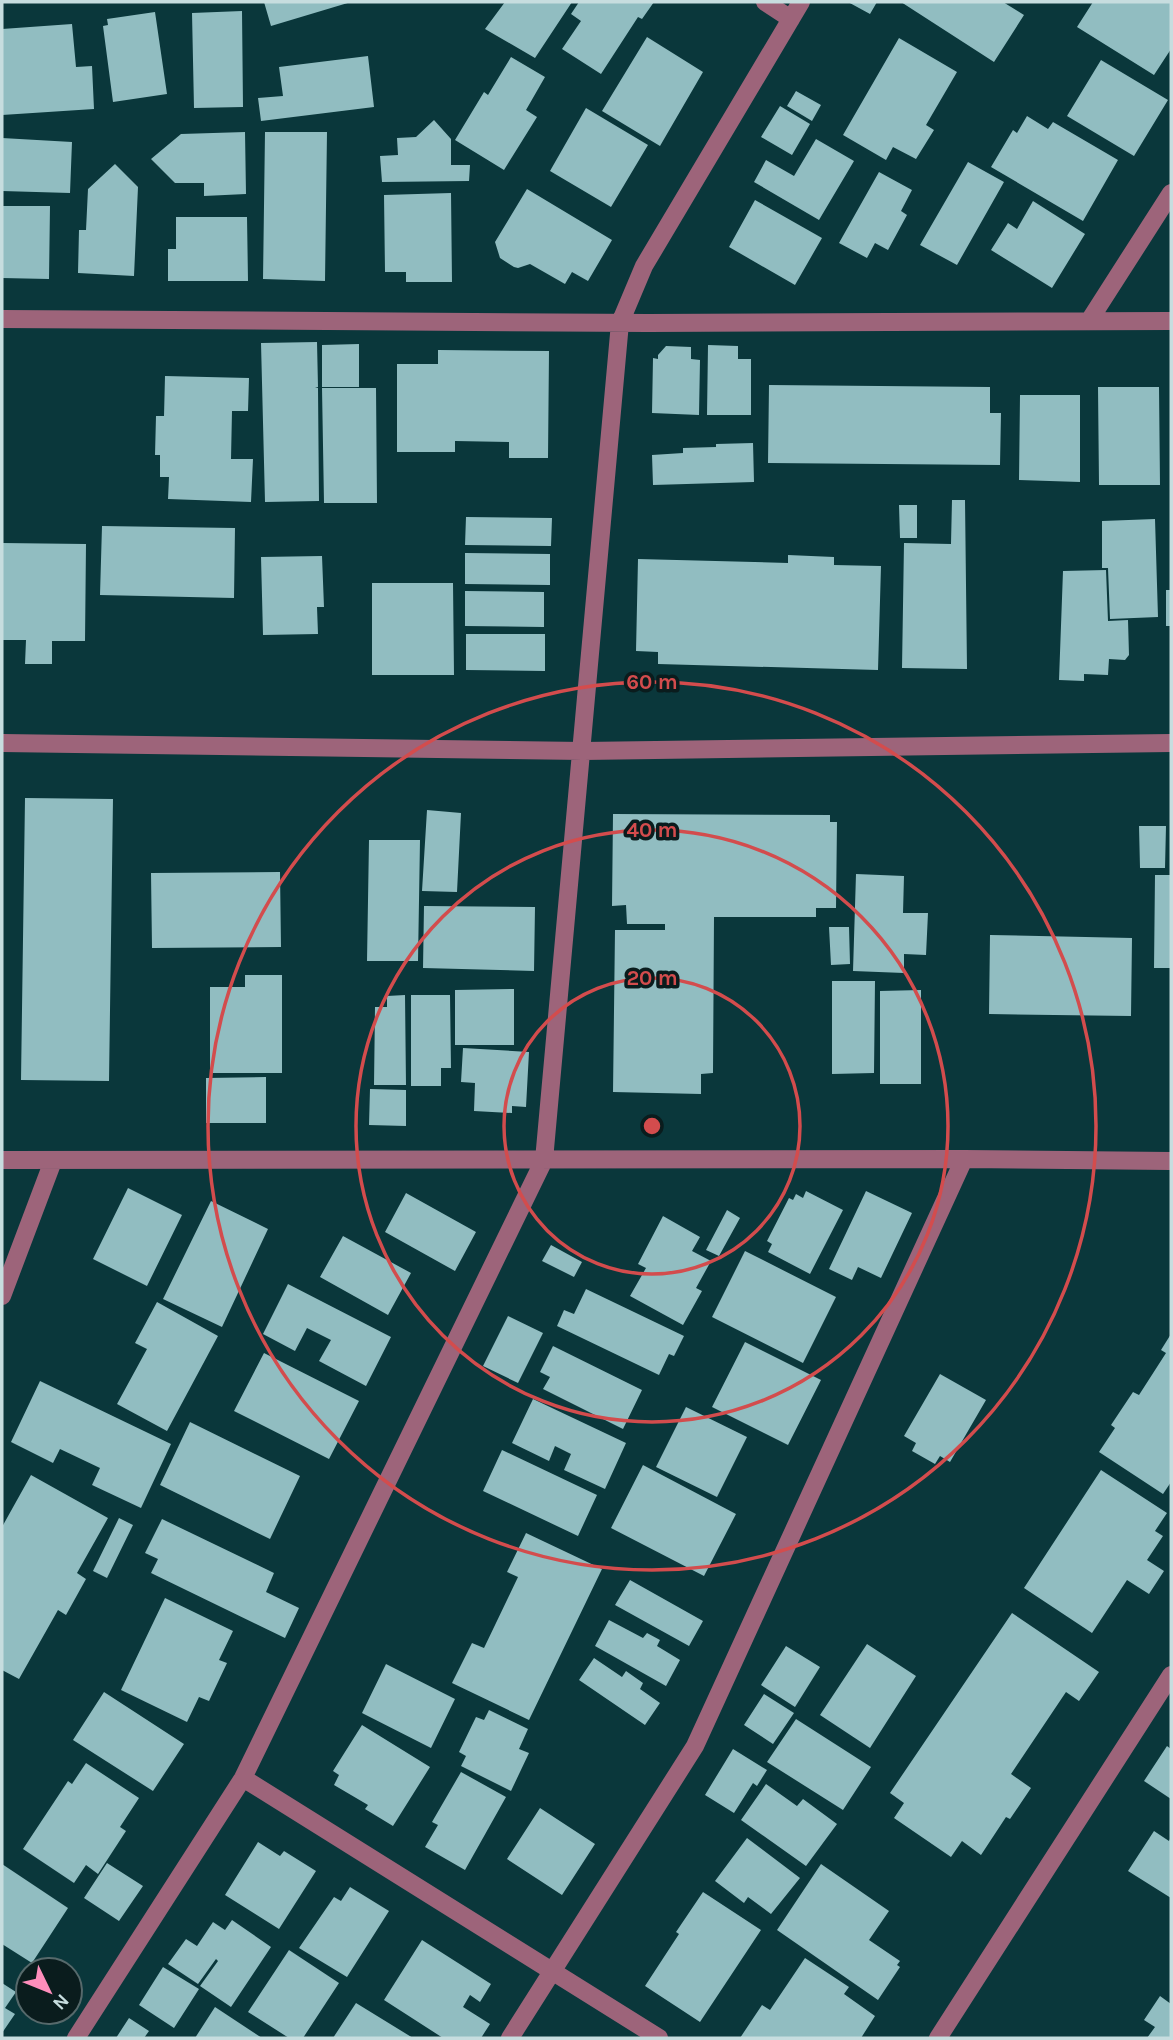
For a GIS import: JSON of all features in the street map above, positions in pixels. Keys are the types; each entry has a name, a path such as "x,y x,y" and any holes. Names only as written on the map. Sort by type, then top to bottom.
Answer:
{"street":[{"path":"765,2 791,19"},
{"path":"76,2038 243,1778 544,1160 620,323 644,266 801,2"},
{"path":"1089,321 1171,192"},
{"path":"2,318 620,323 1171,321"},
{"path":"2,743 583,751 1171,743"},
{"path":"510,2038 695,1746 964,1159"},
{"path":"2,1160 1171,1161"},
{"path":"2,1296 53,1161"},
{"path":"938,2038 1171,1675"},
{"path":"243,1778 659,2038"}],"building":[{"path":"264,2 351,2 271,26"},
{"path":"505,2 572,2 535,58 485,29"},
{"path":"579,2 654,2 642,19 638,17 601,74 562,49 581,21 571,14"},
{"path":"848,2 877,2 870,14"},
{"path":"901,2 1003,2 1024,15 994,62"},
{"path":"1093,2 1171,2 1171,49 1154,75 1077,27"},
{"path":"242,11 243,107 194,108 192,13"},
{"path":"155,12 167,94 113,102 103,26 108,25 107,19"},
{"path":"72,24 76,67 92,66 94,109 2,115 2,29"},
{"path":"647,37 703,72 660,146 602,111"},
{"path":"899,38 957,72 926,125 934,130 916,159 893,147 886,160 843,135"},
{"path":"368,56 374,107 261,121 258,98 283,96 279,67"},
{"path":"511,57 545,77 526,110 537,117 504,170 455,140 484,92 488,95"},
{"path":"1101,60 1168,100 1134,156 1067,116"},
{"path":"796,91 821,105 812,121 787,106"},
{"path":"780,106 810,124 792,155 761,137"},
{"path":"586,108 648,145 611,207 550,171"},
{"path":"1027,116 1048,129 1053,122 1118,160 1083,221 991,167 1013,130 1017,133"},
{"path":"434,120 451,139 451,165 470,165 469,181 382,182 380,156 398,155 397,138 416,137"},
{"path":"245,132 246,194 204,196 204,183 175,183 151,159 181,134"},
{"path":"265,132 327,132 325,281 263,279"},
{"path":"2,138 72,142 70,193 2,191"},
{"path":"816,139 854,161 819,220 754,182 766,160 794,176"},
{"path":"968,162 1004,182 957,265 920,245"},
{"path":"115,164 138,187 134,276 78,273 79,230 86,230 88,189"},
{"path":"879,172 912,190 901,211 907,215 888,250 875,243 867,258 839,243"},
{"path":"527,189 612,240 588,281 572,272 565,284 530,264 518,268 500,258 495,242"},
{"path":"451,193 452,282 406,282 406,272 385,272 384,195"},
{"path":"755,200 822,238 795,285 729,247"},
{"path":"1033,201 1085,234 1052,288 991,250 1008,223 1017,229"},
{"path":"2,206 50,206 49,279 2,278"},
{"path":"176,217 247,217 248,281 168,281 168,249 176,249"},
{"path":"317,342 318,387 315,388 318,388 319,501 265,502 261,343"},
{"path":"359,344 359,387 322,387 322,345"},
{"path":"708,345 738,346 738,359 751,359 751,415 707,415"},
{"path":"666,346 691,347 691,359 700,360 699,415 652,413 653,358 658,359"},
{"path":"438,350 549,351 548,458 509,458 509,442 455,441 455,452 397,452 397,364 438,364"},
{"path":"165,376 249,378 248,411 232,411 231,459 253,459 251,502 168,499 169,477 160,477 160,455 155,455 156,416 164,416"},
{"path":"769,385 990,387 990,413 1001,413 1000,465 768,463"},
{"path":"1098,387 1159,387 1160,485 1099,485"},
{"path":"322,388 376,388 377,503 324,503"},
{"path":"1020,395 1080,395 1080,482 1019,480"},
{"path":"753,443 754,482 653,485 652,455 683,453 683,448 716,447 716,444"},
{"path":"952,500 965,500 967,669 902,668 904,543 951,544"},
{"path":"899,505 917,505 917,538 900,538"},
{"path":"466,517 552,518 551,546 465,545"},
{"path":"1155,519 1158,617 1110,619 1108,568 1102,568 1102,521"},
{"path":"102,526 235,528 234,598 100,595"},
{"path":"2,543 86,544 85,641 52,641 52,664 25,664 26,640 2,640"},
{"path":"465,553 550,554 550,585 465,584"},
{"path":"788,555 834,557 834,565 881,566 878,670 658,664 658,652 636,651 638,559 788,563"},
{"path":"322,556 324,607 317,607 318,634 263,635 261,557"},
{"path":"1106,570 1108,621 1128,620 1129,655 1125,660 1109,659 1108,675 1084,674 1084,681 1059,680 1063,571"},
{"path":"372,583 453,583 454,675 372,675"},
{"path":"1166,590 1171,590 1171,626 1166,626"},
{"path":"465,591 544,592 544,627 465,626"},
{"path":"466,634 545,634 545,671 466,670"},
{"path":"25,798 113,799 109,1081 21,1080"},
{"path":"427,810 461,813 457,892 422,891"},
{"path":"613,814 830,815 830,822 837,822 836,908 816,908 816,917 714,917 713,1073 701,1074 701,1094 613,1092 615,930 665,930 665,924 627,924 626,905 612,906"},
{"path":"1139,826 1166,826 1165,868 1140,868"},
{"path":"369,840 420,840 418,961 367,961"},
{"path":"280,872 281,947 152,948 151,873"},
{"path":"856,874 904,876 903,913 928,913 926,955 904,954 904,973 853,971"},
{"path":"1155,875 1171,875 1171,968 1154,968"},
{"path":"424,906 535,907 534,971 423,968"},
{"path":"829,927 849,927 850,964 831,965"},
{"path":"990,935 1132,938 1131,1016 989,1014"},
{"path":"245,975 282,975 282,1073 210,1073 210,987 245,987"},
{"path":"832,981 875,981 874,1073 832,1074"},
{"path":"514,989 514,1045 455,1045 455,990"},
{"path":"921,990 921,1084 880,1084 880,991"},
{"path":"405,995 406,1085 374,1085 375,1007 387,1007 387,996"},
{"path":"411,995 450,995 451,1068 441,1068 441,1086 411,1086"},
{"path":"463,1048 529,1052 526,1107 512,1106 512,1113 474,1111 475,1083 461,1082"},
{"path":"266,1077 266,1123 206,1123 206,1078"},
{"path":"370,1089 406,1090 406,1126 369,1125"},
{"path":"128,1188 182,1215 147,1286 93,1259"},
{"path":"806,1191 843,1210 810,1274 768,1252 772,1244 767,1241 789,1198 793,1200 796,1194 803,1198"},
{"path":"866,1191 912,1213 881,1278 858,1267 852,1280 829,1269"},
{"path":"406,1193 476,1232 455,1271 385,1232"},
{"path":"211,1201 268,1229 222,1327 163,1299"},
{"path":"727,1210 740,1218 719,1256 706,1250"},
{"path":"663,1216 700,1237 692,1251 711,1261 696,1288 702,1291 683,1325 630,1296 646,1268 638,1264"},
{"path":"343,1236 411,1273 388,1315 320,1277"},
{"path":"551,1245 582,1262 574,1277 542,1261"},
{"path":"745,1251 836,1297 803,1363 712,1317"},
{"path":"288,1284 391,1337 366,1386 319,1361 331,1340 307,1328 295,1351 263,1334"},
{"path":"586,1289 684,1336 674,1356 669,1354 659,1375 557,1326 564,1310 574,1314"},
{"path":"157,1302 218,1336 167,1431 117,1404 147,1349 135,1343"},
{"path":"508,1316 543,1333 518,1383 483,1366"},
{"path":"1171,1334 1171,1482 1163,1494 1099,1452 1115,1428 1111,1425 1133,1392 1139,1395 1166,1353 1161,1350"},
{"path":"745,1342 821,1380 788,1445 712,1407"},
{"path":"553,1346 642,1390 623,1429 543,1389 550,1377 540,1372"},
{"path":"264,1353 359,1401 329,1459 234,1411"},
{"path":"940,1374 986,1400 950,1462 940,1456 935,1464 912,1451 916,1443 904,1436"},
{"path":"40,1381 171,1444 141,1508 92,1485 100,1468 60,1449 53,1463 11,1442"},
{"path":"533,1399 626,1443 605,1489 564,1470 571,1454 555,1446 549,1461 512,1443"},
{"path":"686,1407 747,1437 717,1497 656,1467"},
{"path":"190,1422 300,1476 270,1539 160,1485"},
{"path":"502,1450 597,1495 578,1536 483,1491"},
{"path":"643,1465 736,1514 704,1576 611,1528"},
{"path":"1101,1470 1167,1513 1155,1531 1163,1536 1147,1560 1164,1571 1149,1594 1127,1580 1092,1633 1024,1588"},
{"path":"31,1475 108,1518 77,1573 86,1579 66,1615 58,1610 19,1679 2,1670 2,1527"},
{"path":"119,1518 133,1525 107,1578 93,1571"},
{"path":"162,1519 274,1573 266,1592 299,1608 285,1638 151,1573 158,1559 145,1553"},
{"path":"526,1533 602,1569 529,1720 452,1683 472,1643 484,1648 518,1577 507,1572"},
{"path":"630,1580 703,1621 689,1646 615,1605"},
{"path":"165,1598 233,1631 219,1660 227,1663 209,1701 199,1697 187,1722 121,1690"},
{"path":"1012,1613 1099,1672 1079,1701 1066,1692 1011,1774 1031,1788 1010,1819 1006,1817 981,1855 962,1841 951,1857 894,1818 904,1803 890,1793"},
{"path":"609,1620 643,1638 647,1633 660,1640 657,1646 680,1660 666,1686 595,1646"},
{"path":"867,1644 916,1676 870,1748 820,1715"},
{"path":"786,1646 820,1667 795,1707 761,1685"},
{"path":"594,1658 622,1677 626,1671 643,1683 640,1689 660,1703 645,1725 579,1680"},
{"path":"386,1664 455,1699 431,1748 362,1713"},
{"path":"104,1692 184,1744 153,1791 73,1740"},
{"path":"764,1694 794,1713 773,1744 744,1725"},
{"path":"489,1710 528,1729 519,1749 529,1753 511,1791 461,1766 466,1756 459,1752 476,1717 484,1720"},
{"path":"796,1719 871,1767 843,1810 767,1762"},
{"path":"362,1725 430,1767 393,1826 365,1809 368,1805 334,1785 339,1775 333,1771"},
{"path":"1167,1746 1171,1749 1171,1799 1144,1781"},
{"path":"733,1749 767,1770 757,1786 753,1783 734,1813 705,1795"},
{"path":"86,1763 139,1798 120,1827 126,1831 98,1874 86,1865 74,1883 23,1849 68,1781 72,1784"},
{"path":"461,1772 506,1797 465,1870 425,1847 438,1825 432,1822"},
{"path":"766,1784 797,1806 803,1799 837,1824 806,1866 741,1820"},
{"path":"540,1808 595,1844 562,1895 507,1859"},
{"path":"1154,1831 1169,1841 1171,1837 1171,1898 1128,1871"},
{"path":"747,1838 800,1878 771,1914 748,1897 744,1903 715,1881"},
{"path":"258,1842 280,1856 284,1851 316,1871 279,1929 225,1895"},
{"path":"107,1863 143,1886 119,1921 84,1898"},
{"path":"2,1864 68,1908 37,1956 21,1956 2,1944"},
{"path":"821,1864 889,1911 869,1940 900,1961 897,1965 900,1967 878,2000 777,1930"},
{"path":"350,1887 389,1911 347,1977 299,1948 334,1897 341,1901"},
{"path":"703,1892 761,1930 700,2022 645,1986"},
{"path":"232,1920 271,1947 231,2007 200,1986 218,1961 216,1959 198,1984 168,1964 186,1939 197,1946 213,1922 225,1930"},
{"path":"422,1940 491,1984 480,2002 470,1995 463,2007 490,2024 481,2038 443,2038 384,2000"},
{"path":"289,1950 339,1983 303,2038 289,2038 248,2012"},
{"path":"805,1958 849,1987 844,1994 875,2016 861,2038 740,2038 762,2005 770,2010"},
{"path":"163,1967 199,1989 174,2028 139,2005"},
{"path":"2,1983 14,1991 5,2008 14,2015 2,2033"},
{"path":"1160,1996 1171,2004 1171,2038 1147,2038 1155,2027 1144,2020"},
{"path":"356,2003 413,2038 333,2038"},
{"path":"215,2007 262,2038 195,2038"},
{"path":"129,2018 149,2031 144,2038 116,2038"}]}
